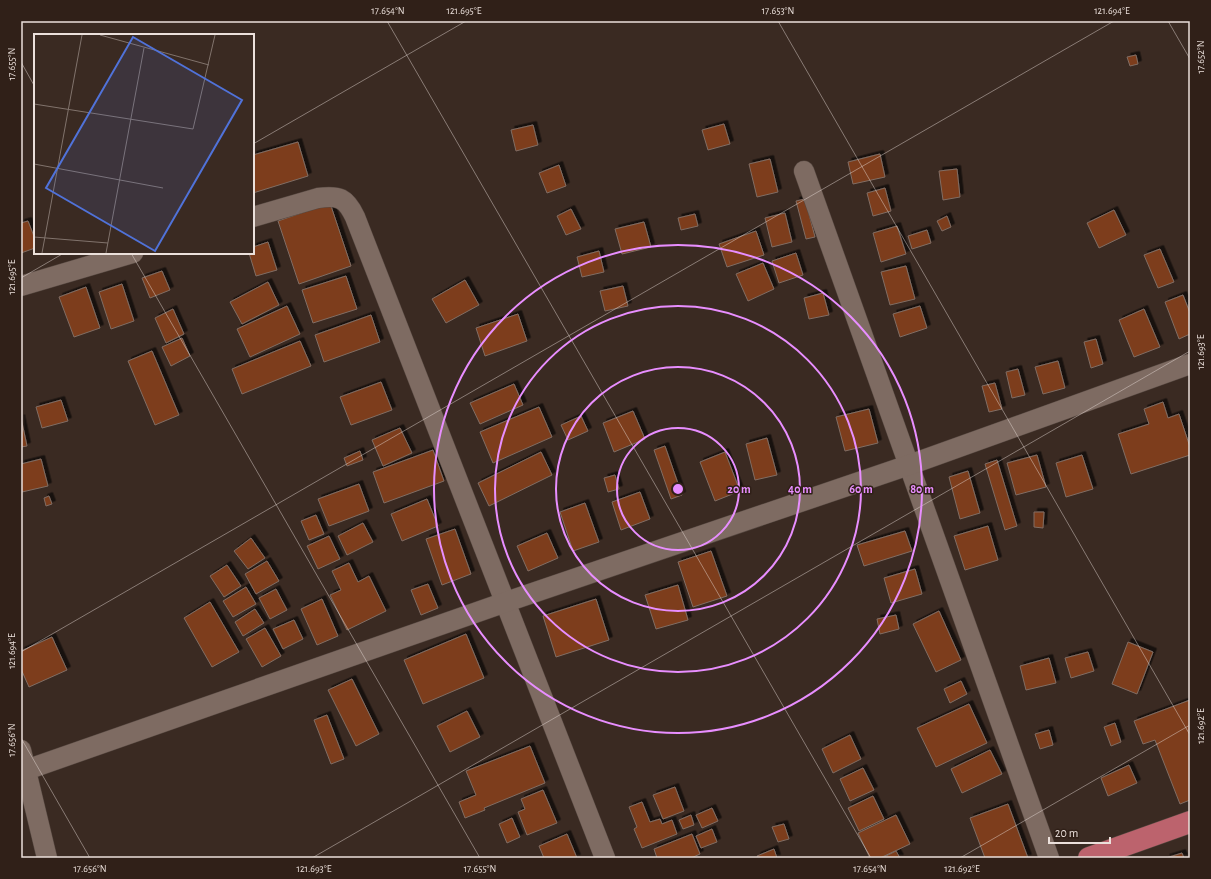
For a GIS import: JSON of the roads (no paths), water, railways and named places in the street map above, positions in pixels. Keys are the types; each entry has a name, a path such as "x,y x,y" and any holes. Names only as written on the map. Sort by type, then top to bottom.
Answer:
{"main road":[{"path":"1089,858 1190,822"}],"street":[{"path":"804,170 1049,858"},
{"path":"254,217 318,198 330,196 340,198 350,206 605,858"},
{"path":"21,286 130,254"},
{"path":"26,770 506,602 909,465 1190,364"},
{"path":"21,750 48,858"}]}
